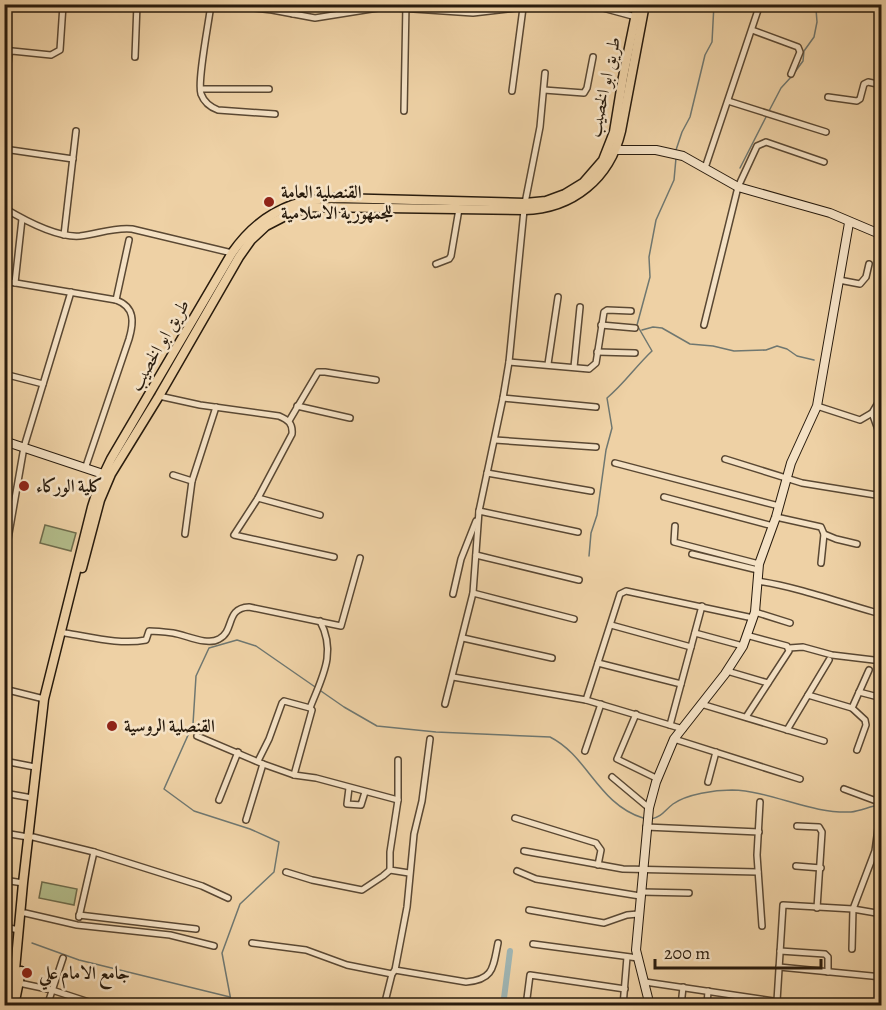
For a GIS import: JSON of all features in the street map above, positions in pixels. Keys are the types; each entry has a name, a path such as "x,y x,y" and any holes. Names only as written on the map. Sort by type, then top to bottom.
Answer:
{"main road":[{"name":"طريق ابو الخصيب","path":"14,1005 19,983 32,798 44,699 100,500 115,465 159,396 176,358 232,253 253,227 271,214 291,204 312,199 334,198 525,207 565,194 583,183 603,160 614,132 639,4"},
{"name":"طريق ابو الخصيب","path":"6,1005 14,976 23,883 47,707 92,507 103,474 244,248 274,221 303,209 323,206 459,209 553,206 579,194 601,175 615,150 621,131 645,4"}],"street":[{"path":"58,4 93,4"},
{"path":"135,57 137,4"},
{"path":"211,4 201,89 206,102 218,110 275,114"},
{"path":"218,4 272,7 315,18 371,7 405,6 473,13 510,7 547,5"},
{"path":"293,4 293,14"},
{"path":"454,12 455,4"},
{"path":"588,4 636,17"},
{"path":"705,168 760,4"},
{"path":"4,105 9,53 12,51 51,55 60,50 63,5"},
{"path":"404,111 405,6"},
{"path":"512,91 523,8"},
{"path":"752,30 798,47 800,52 791,75"},
{"path":"544,90 584,93 593,57"},
{"path":"453,594 461,559 479,510 503,398 509,362 525,207 540,127 546,74"},
{"path":"828,97 857,101 860,99 864,84 868,82 882,86"},
{"path":"201,89 269,89"},
{"path":"728,101 826,132"},
{"path":"64,235 76,130"},
{"path":"704,325 738,187 757,146 766,142 824,162"},
{"path":"4,149 73,159"},
{"path":"615,150 671,153 683,156 738,187 830,213 849,223 882,235"},
{"path":"4,208 22,219 64,235 81,236 126,228 232,253"},
{"path":"436,264 451,256 459,209"},
{"path":"15,283 22,219"},
{"path":"650,1005 636,950 649,808 674,739 727,671 743,646 754,615 758,567 787,478 804,432 817,406 849,223"},
{"path":"116,300 129,240"},
{"path":"839,280 860,284 866,277 869,264"},
{"path":"4,281 116,300 125,304 131,312 132,330 86,466"},
{"path":"4,562 24,447 70,292"},
{"path":"548,364 558,297"},
{"path":"574,367 580,308"},
{"path":"509,362 589,369 596,363 602,317 607,309 631,311"},
{"path":"601,325 635,328"},
{"path":"597,352 635,353"},
{"path":"289,421 314,376 320,372 376,380"},
{"path":"4,374 43,384"},
{"path":"159,396 279,416 289,421 292,434 258,498 234,535 334,557"},
{"path":"817,406 860,420 872,413 882,396"},
{"path":"503,398 596,407"},
{"path":"297,406 350,418"},
{"path":"185,534 192,481 216,407"},
{"path":"872,413 880,431 878,460 882,466"},
{"path":"495,440 596,447"},
{"path":"4,441 86,466 103,474"},
{"path":"725,459 787,478 882,496"},
{"path":"615,463 779,506"},
{"path":"487,473 591,490"},
{"path":"172,476 192,481"},
{"path":"664,497 773,526"},
{"path":"258,498 320,515"},
{"path":"479,510 578,532"},
{"path":"445,704 473,593 479,510"},
{"path":"776,517 821,527 824,534 821,563"},
{"path":"675,526 674,542 758,567"},
{"path":"824,534 857,544"},
{"path":"692,554 758,567"},
{"path":"476,555 579,580"},
{"path":"65,633 138,641 146,640 150,631 160,631 217,640 224,635 232,616 242,607 288,613 341,626 360,558"},
{"path":"757,581 787,586 822,598 874,612 882,612"},
{"path":"586,700 620,594 626,591 790,623"},
{"path":"473,593 574,619"},
{"path":"670,724 702,606"},
{"path":"294,775 312,710 310,708 327,663 326,633 320,621"},
{"path":"611,625 691,647"},
{"path":"695,633 743,646"},
{"path":"746,635 789,648 803,646 832,655 882,661"},
{"path":"463,638 552,658"},
{"path":"746,717 789,648"},
{"path":"787,730 830,660"},
{"path":"598,663 681,684"},
{"path":"852,708 869,670"},
{"path":"727,671 768,683"},
{"path":"453,676 586,700 683,729"},
{"path":"4,688 44,699"},
{"path":"860,692 882,698"},
{"path":"808,695 852,708 865,720 866,725 856,750"},
{"path":"246,820 261,763 282,703 284,700 310,708"},
{"path":"585,751 601,704"},
{"path":"701,704 824,741"},
{"path":"636,714 617,759 658,779"},
{"path":"197,736 294,775 316,778 398,800"},
{"path":"384,1005 394,972 408,907 414,834 428,765 430,739"},
{"path":"674,739 800,779"},
{"path":"219,800 238,752"},
{"path":"708,782 716,752"},
{"path":"390,870 390,852 398,800 398,760"},
{"path":"4,761 35,767"},
{"path":"612,777 649,808"},
{"path":"349,788 347,804 361,805 364,792"},
{"path":"844,789 880,804 879,836 872,862 853,909 852,949"},
{"path":"4,793 32,798"},
{"path":"760,802 758,872 762,926"},
{"path":"515,818 596,843 601,850 598,865"},
{"path":"797,825 821,829 821,868 817,908"},
{"path":"646,827 759,832"},
{"path":"4,833 94,852 202,886 228,898"},
{"path":"524,851 598,865 642,869 758,872"},
{"path":"77,925 94,852"},
{"path":"796,866 821,868"},
{"path":"286,872 362,890 390,870 410,873"},
{"path":"517,871 536,879 640,894 689,893"},
{"path":"4,880 23,883"},
{"path":"777,1001 783,905 853,909 882,914"},
{"path":"529,910 604,923 627,915 638,914"},
{"path":"25,913 114,931 170,935 214,946"},
{"path":"79,915 196,929"},
{"path":"4,927 19,930"},
{"path":"252,943 306,950 347,965 465,982 473,982 489,975 492,971 498,943"},
{"path":"533,944 638,958"},
{"path":"780,951 825,954 828,957 828,972"},
{"path":"623,1005 627,957"},
{"path":"47,1005 63,958"},
{"path":"779,967 882,977"},
{"path":"526,1005 530,975 625,988"},
{"path":"645,982 763,1002 777,1001 807,1005"},
{"path":"19,983 101,1005"},
{"path":"681,1005 683,987"},
{"path":"707,1005 708,991"}],"green space":[{"path":"45,525 76,533 71,551 40,543"},
{"path":"42,882 77,889 74,905 39,898"}],"waterway":[{"path":"676,150 690,117 705,55 712,42 714,4"},
{"path":"769,111 781,88 803,61 804,51 814,37 817,22 816,9 819,4"},
{"path":"740,168 767,115"},
{"path":"589,556 591,533 597,515 606,450 612,428 607,398 652,351 637,325 650,277 649,257 656,220 674,180 676,158"},
{"path":"642,330 653,327 662,328 690,344 734,351 766,350 777,346 797,356 814,360"},
{"path":"232,1006 222,953 240,904 274,872 279,842 250,829 194,811 164,789 193,724 196,676 209,648 237,640 256,646 344,707 377,726 436,732 550,737 563,745 615,802 643,818"},
{"path":"651,819 658,817 673,804 686,798 701,793 725,790 747,791 836,812 851,812 878,805"},
{"path":"4,937 10,939"},
{"path":"32,943 79,960 230,997"},
{"path":"503,1006 510,951"}],"place":[{"name":"القنصلية العامة للجمهورية الاسلامية","path":"269,202"},
{"name":"كلية الوركاء","path":"24,486"},
{"name":"القنصلية الروسية","path":"112,726"},
{"name":"جامع الامام علي","path":"27,973"}]}
